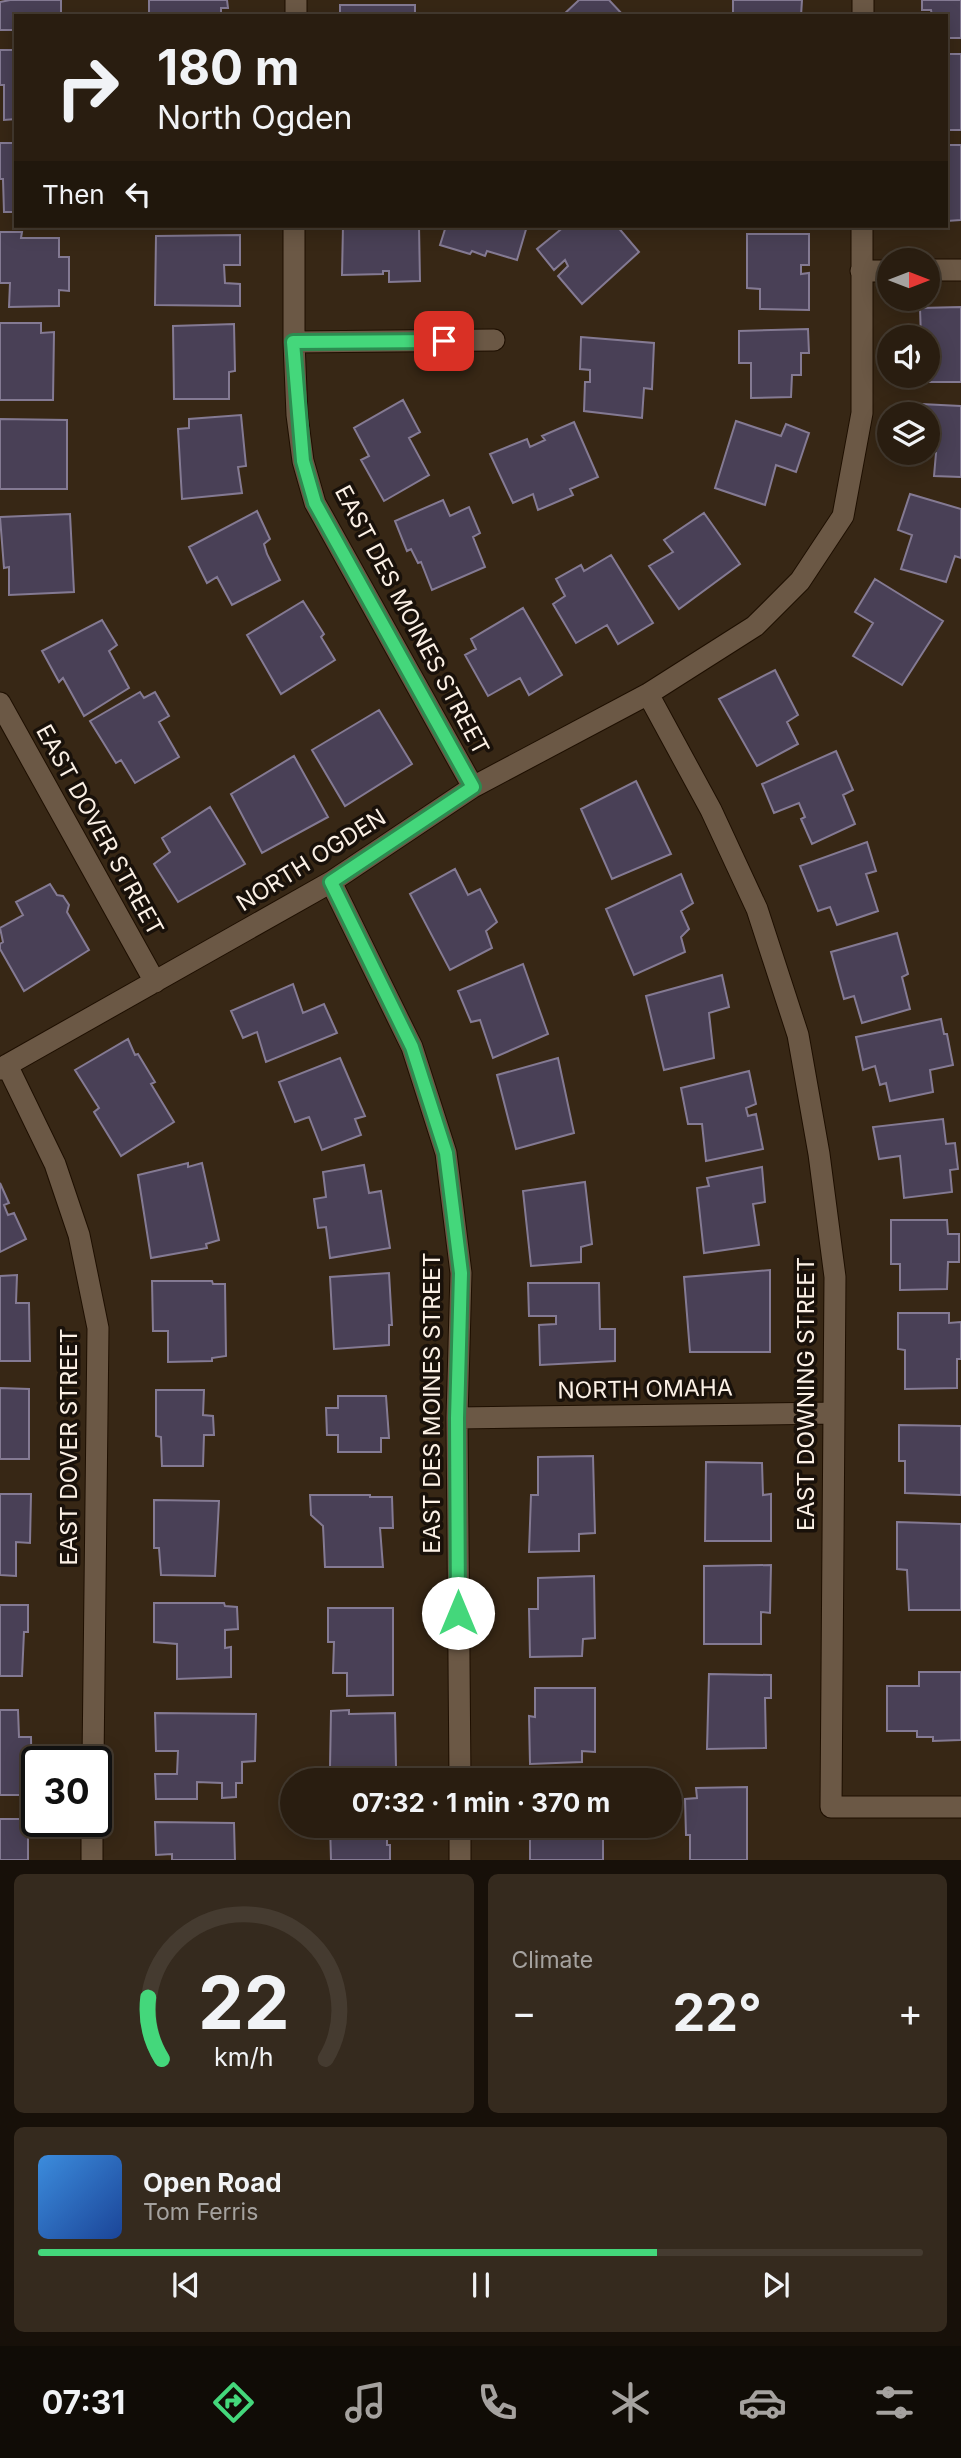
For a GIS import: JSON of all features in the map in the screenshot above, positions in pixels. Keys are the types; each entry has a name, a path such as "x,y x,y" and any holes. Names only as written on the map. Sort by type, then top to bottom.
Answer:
{"street":[{"name":"EAST DES MOINES STREET","path":"294,228 293,342 303,461 315,503 473,787"},
{"path":"648,694 755,626 800,581 843,516 862,413 862,228"},
{"path":"940,270 961,270"},
{"path":"861,271 877,271"},
{"path":"293,342 494,340"},
{"name":"NORTH OGDEN","path":"4,1067 331,882 473,787 648,694"},
{"name":"EAST DOWNING STREET","path":"648,694 711,810 757,909 798,1035 820,1154 835,1277 831,1807 961,1807"},
{"name":"EAST DOVER STREET","path":"0,704 155,982"},
{"name":"EAST DES MOINES STREET","path":"331,882 412,1047 446,1153 461,1273 457,1418 460,1768"},
{"name":"EAST DOVER STREET","path":"4,1067 55,1164 79,1235 98,1328 93,1746"},
{"name":"NORTH OMAHA","path":"457,1418 834,1413"},
{"path":"92,1837 92,1860"},
{"path":"460,1838 460,1860"}],"building":[{"path":"61,0 61,14 14,14 14,30 0,30 0,2"},
{"path":"149,0 227,0 228,8 221,8 221,14 149,14"},
{"path":"579,0 609,0 622,14 564,14"},
{"path":"733,0 802,0 801,14 733,14"},
{"path":"922,0 961,0 961,38 948,38 948,14 932,14 931,10 922,10"},
{"path":"340,5 415,5 415,14 340,14"},
{"path":"0,50 14,50 14,119 4,120 4,85 0,85"},
{"path":"948,54 961,54 961,130 948,130"},
{"path":"0,143 14,143 14,212 4,212 3,179 0,179"},
{"path":"948,145 961,145 961,220 948,221"},
{"path":"343,228 419,228 420,281 389,282 389,271 383,271 383,274 342,275"},
{"path":"445,228 526,228 517,260 487,251 485,256 472,251 470,254 440,245"},
{"path":"563,228 619,228 639,252 582,304 558,276 568,266 565,260 554,270 537,249"},
{"path":"0,232 22,232 21,238 59,238 59,257 69,257 69,291 59,290 59,306 9,307 10,283 0,283"},
{"path":"747,234 809,234 809,265 801,265 801,274 809,273 809,310 760,309 760,289 747,288"},
{"path":"240,235 240,265 224,265 225,283 240,284 240,306 155,305 156,236"},
{"path":"961,307 961,382 940,382 940,325 921,325 920,312 940,312 940,308"},
{"path":"0,323 41,323 41,333 54,332 53,400 0,400"},
{"path":"234,324 235,371 229,372 229,399 174,399 173,326"},
{"path":"808,329 809,353 801,353 801,375 792,375 791,397 751,398 751,363 739,363 739,331"},
{"path":"581,337 654,343 652,389 644,388 642,418 584,411 585,382 590,382 590,370 580,369"},
{"path":"403,400 420,432 409,438 429,475 384,501 361,460 369,456 354,428"},
{"path":"940,405 961,406 961,477 934,476 935,465 940,465"},
{"path":"241,415 246,466 238,467 242,493 182,499 178,429 189,428 189,419"},
{"path":"0,419 67,420 67,489 0,489"},
{"path":"736,421 781,436 786,424 809,433 796,472 776,465 765,505 715,488"},
{"path":"574,422 598,477 570,489 573,495 538,510 533,494 513,503 490,454 527,439 530,447 545,440 542,436"},
{"path":"910,494 961,509 961,558 955,556 946,582 901,569 912,535 898,530"},
{"path":"443,500 450,516 469,507 480,533 473,537 485,567 432,590 421,562 418,563 411,549 407,551 395,521"},
{"path":"257,511 270,539 264,544 267,554 280,580 232,605 217,577 207,583 189,547"},
{"path":"704,513 740,564 679,609 649,566 673,552 664,540"},
{"path":"70,514 74,592 9,595 9,567 4,568 0,517"},
{"path":"611,555 653,623 618,644 607,625 576,643 553,604 565,596 556,579 581,565 584,571"},
{"path":"875,579 943,621 902,685 853,656 873,623 855,612"},
{"path":"303,601 324,634 321,637 335,660 281,694 247,635"},
{"path":"523,608 562,675 529,695 520,678 488,696 465,655 476,649 471,639"},
{"path":"102,620 117,645 109,651 129,688 84,716 63,678 59,682 42,651"},
{"path":"775,670 798,715 787,722 798,744 757,766 719,699"},
{"path":"140,692 144,698 155,692 169,716 159,722 179,757 135,783 121,760 116,763 90,721"},
{"path":"379,710 412,764 345,806 312,750"},
{"path":"836,751 853,790 843,795 855,824 812,844 801,819 805,817 799,803 774,813 762,784"},
{"path":"294,756 328,817 262,853 231,794"},
{"path":"636,781 671,854 612,879 581,809"},
{"path":"210,807 245,864 178,902 154,864 170,852 162,838"},
{"path":"867,842 876,871 866,874 878,911 837,925 830,907 818,911 800,866"},
{"path":"455,869 468,895 480,889 497,922 486,931 492,948 450,970 410,894"},
{"path":"681,874 693,903 681,911 689,929 681,937 685,952 634,975 606,909"},
{"path":"50,884 57,895 63,896 69,905 67,912 89,950 24,991 0,949 3,942 0,928 23,915 16,902"},
{"path":"897,933 908,974 902,977 910,1009 862,1023 854,996 844,999 831,952"},
{"path":"523,964 548,1034 493,1058 480,1020 471,1022 458,991"},
{"path":"722,975 729,1007 709,1013 714,1058 664,1070 646,996"},
{"path":"293,984 303,1013 324,1004 337,1033 266,1062 257,1032 243,1038 231,1011"},
{"path":"941,1019 953,1065 930,1070 933,1092 890,1101 886,1083 880,1085 875,1066 863,1070 856,1037"},
{"path":"128,1039 135,1055 138,1054 155,1082 151,1084 174,1122 121,1156 94,1112 99,1108 75,1070"},
{"path":"340,1058 365,1116 355,1119 361,1135 322,1150 309,1117 295,1122 279,1082"},
{"path":"558,1058 574,1133 516,1149 497,1075"},
{"path":"749,1071 756,1104 746,1108 748,1116 756,1114 763,1149 706,1161 702,1124 688,1124 681,1088"},
{"path":"943,1119 946,1144 955,1143 958,1169 950,1170 952,1192 904,1198 900,1156 879,1159 873,1127"},
{"path":"188,1163 188,1167 202,1163 219,1240 206,1244 207,1248 151,1258 138,1175"},
{"path":"364,1165 369,1193 381,1191 390,1248 330,1258 326,1227 318,1228 314,1199 326,1197 323,1172"},
{"path":"762,1167 765,1202 753,1204 759,1245 704,1253 697,1188 709,1186 707,1178"},
{"path":"585,1182 592,1244 581,1247 581,1262 531,1266 523,1191"},
{"path":"0,1183 9,1203 4,1205 8,1215 14,1213 26,1239 0,1252"},
{"path":"891,1220 947,1220 948,1234 959,1234 959,1262 948,1262 947,1289 900,1290 900,1264 891,1264"},
{"path":"770,1270 770,1352 690,1352 684,1277"},
{"path":"389,1273 392,1325 389,1325 389,1345 334,1349 330,1277"},
{"path":"17,1275 16,1303 29,1303 30,1361 0,1361 0,1276"},
{"path":"152,1281 212,1281 213,1284 225,1284 226,1356 212,1358 212,1361 168,1362 168,1331 153,1331"},
{"path":"528,1283 599,1283 600,1329 615,1329 615,1361 540,1365 539,1325 556,1324 556,1316 529,1316"},
{"path":"898,1313 949,1313 949,1323 961,1322 961,1359 957,1359 957,1388 905,1389 905,1350 898,1349"},
{"path":"0,1388 29,1389 29,1459 0,1459"},
{"path":"156,1390 204,1390 203,1415 213,1416 214,1435 204,1435 203,1466 162,1466 161,1437 156,1436"},
{"path":"338,1396 386,1396 389,1438 381,1438 381,1452 338,1452 338,1435 327,1435 326,1408 338,1408"},
{"path":"899,1425 961,1426 961,1495 905,1493 905,1461 899,1461"},
{"path":"593,1456 595,1533 579,1534 579,1551 529,1552 531,1495 538,1495 538,1457"},
{"path":"706,1462 762,1463 763,1495 771,1494 771,1541 705,1541"},
{"path":"0,1494 31,1494 30,1543 16,1542 16,1576 0,1575"},
{"path":"310,1495 392,1497 393,1528 380,1528 383,1567 325,1567 323,1526 311,1515"},
{"path":"154,1500 219,1501 215,1576 161,1575 159,1548 154,1548"},
{"path":"897,1522 961,1524 961,1610 909,1610 907,1570 897,1569"},
{"path":"771,1565 770,1613 761,1612 761,1644 704,1644 704,1566"},
{"path":"594,1576 595,1638 583,1639 582,1656 530,1657 529,1609 538,1609 538,1578"},
{"path":"154,1603 224,1603 225,1606 237,1607 238,1629 225,1630 225,1648 231,1647 231,1677 177,1679 177,1644 154,1642"},
{"path":"0,1605 28,1605 28,1632 24,1632 22,1676 0,1676"},
{"path":"328,1608 393,1608 393,1695 347,1696 347,1673 333,1673 334,1642 328,1642"},
{"path":"919,1672 961,1672 961,1740 933,1741 933,1737 917,1737 917,1731 887,1731 887,1686 919,1686"},
{"path":"709,1674 771,1675 771,1698 765,1698 766,1748 707,1749"},
{"path":"535,1688 595,1688 595,1752 582,1751 582,1762 530,1764 529,1716 535,1717"},
{"path":"0,1710 18,1710 19,1737 31,1737 31,1746 21,1746 21,1795 0,1795"},
{"path":"349,1710 349,1714 395,1713 396,1767 330,1768 331,1711"},
{"path":"155,1713 256,1714 255,1761 242,1762 242,1783 236,1783 236,1797 222,1798 222,1783 197,1782 197,1799 156,1799 155,1774 177,1774 178,1751 156,1751"},
{"path":"747,1787 747,1860 690,1860 685,1799 697,1798 696,1788"},
{"path":"0,1819 21,1819 21,1837 28,1837 28,1860 0,1860"},
{"path":"155,1822 234,1823 235,1860 172,1860 172,1854 156,1855"},
{"path":"330,1838 387,1838 387,1845 390,1845 390,1860 331,1860"},
{"path":"530,1838 603,1838 603,1860 530,1860"}],"route":[{"path":"444,341 293,342 297,415 303,461 315,503 473,787 331,882 412,1047 446,1153 461,1273 457,1418 458,1613"}]}
